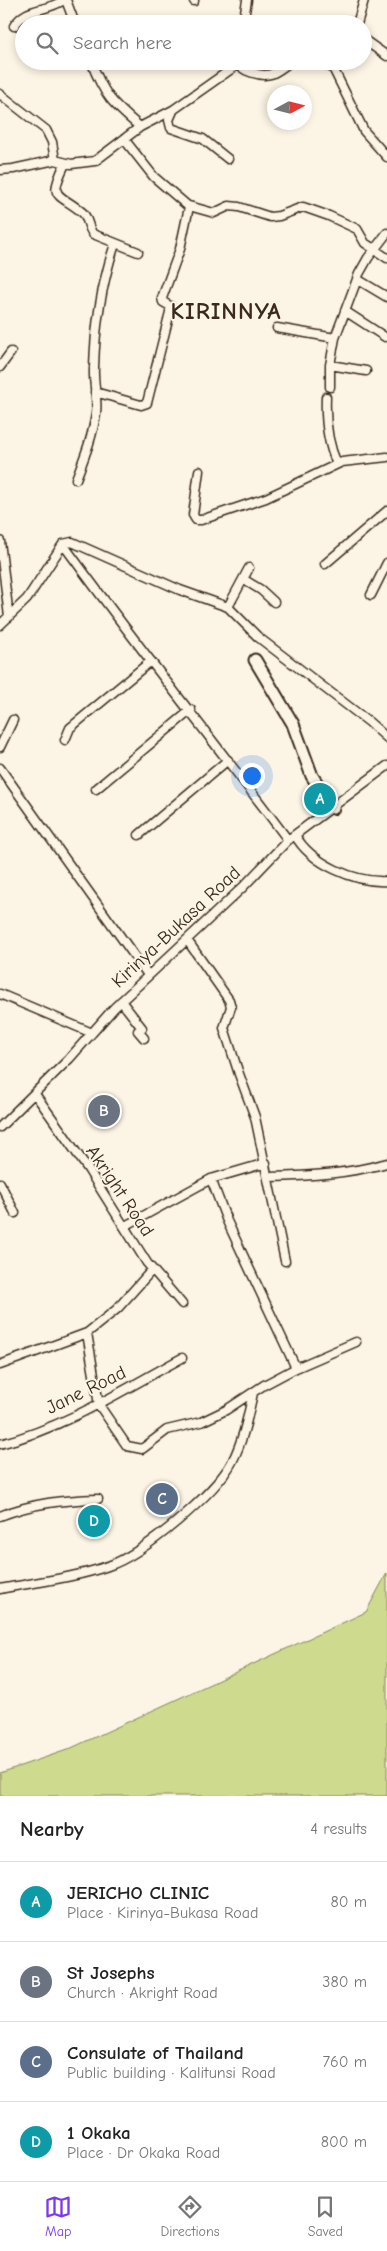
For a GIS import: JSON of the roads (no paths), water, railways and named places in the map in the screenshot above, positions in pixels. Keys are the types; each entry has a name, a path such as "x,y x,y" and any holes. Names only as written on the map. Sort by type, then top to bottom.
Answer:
{"street":[{"path":"23,15 47,9 65,0 71,15"},
{"path":"244,15 247,0"},
{"path":"360,15 364,0"},
{"path":"372,45 387,56"},
{"path":"95,70 100,84 110,100 140,127"},
{"path":"0,170 13,170 55,160 65,164 95,161 140,127 173,110 227,70"},
{"path":"246,70 267,75 279,70"},
{"path":"334,70 364,131 387,157"},
{"path":"0,94 46,130 52,142 55,160"},
{"path":"173,110 169,120 171,128 203,139 228,159"},
{"path":"124,139 154,177 189,206 214,212 229,206 239,207 270,217 305,208 329,216 357,230 365,243 387,258"},
{"path":"65,164 56,187 58,195 84,214 93,234 138,252"},
{"path":"95,392 140,405 147,403 170,312 170,306 163,302 162,298 180,249 189,206"},
{"path":"330,387 330,365 335,338 357,280 368,258 387,233"},
{"path":"76,479 88,449 96,413 94,365 99,318 104,284 115,244"},
{"path":"357,280 387,297"},
{"path":"345,311 385,337"},
{"path":"277,328 335,338"},
{"path":"0,367 11,352"},
{"path":"330,365 366,371"},
{"path":"326,397 325,418 328,439 337,464"},
{"path":"199,471 193,515 196,520 266,498 337,464 347,461 387,457"},
{"path":"325,564 386,514"},
{"path":"0,541 9,617"},
{"path":"0,626 27,599 63,544 72,542 172,587 231,608 387,734"},
{"path":"63,544 228,760 293,837 335,870 363,880 386,882"},
{"path":"371,595 387,563"},
{"path":"231,608 249,568"},
{"path":"243,579 261,590 274,602"},
{"path":"231,608 258,637 369,722 387,738"},
{"path":"141,641 293,837"},
{"path":"256,660 293,724 312,776 333,808"},
{"path":"65,740 70,728 151,661"},
{"path":"96,789 191,710"},
{"path":"0,747 14,720"},
{"path":"139,835 228,760"},
{"name":"Kirinya-Bukasa Road","path":"0,1127 35,1094 121,1001 293,837 387,766"},
{"path":"0,768 148,975"},
{"path":"187,940 229,1000 231,1008 224,1028 255,1117 285,1260"},
{"path":"0,994 92,1033"},
{"path":"121,1001 142,1028 138,1031 144,1038"},
{"name":"Akright Road","path":"35,1094 152,1270 182,1304"},
{"path":"124,1226 211,1179 266,1163"},
{"path":"269,1177 329,1175 361,1170 387,1163"},
{"path":"211,1179 227,1222 296,1368"},
{"path":"0,1184 15,1213"},
{"path":"0,1365 87,1332 117,1309 152,1270"},
{"path":"87,1332 99,1405 127,1446 137,1449 142,1449 166,1430 201,1422 226,1410 296,1368 356,1342"},
{"name":"Jane Road","path":"0,1444 99,1405 182,1358"},
{"path":"0,1589 110,1566 130,1556 171,1527 223,1476 235,1454 254,1393"},
{"path":"0,1516 30,1505 52,1501 98,1499"}],"place":[{"name":"JERICHO CLINIC","path":"320,799"},
{"name":"St Josephs","path":"104,1111"},
{"name":"Consulate of Thailand","path":"162,1499"},
{"name":"1 Okaka","path":"94,1521"}],"district":[{"name":"KIRINNYA","path":"226,311"}]}
